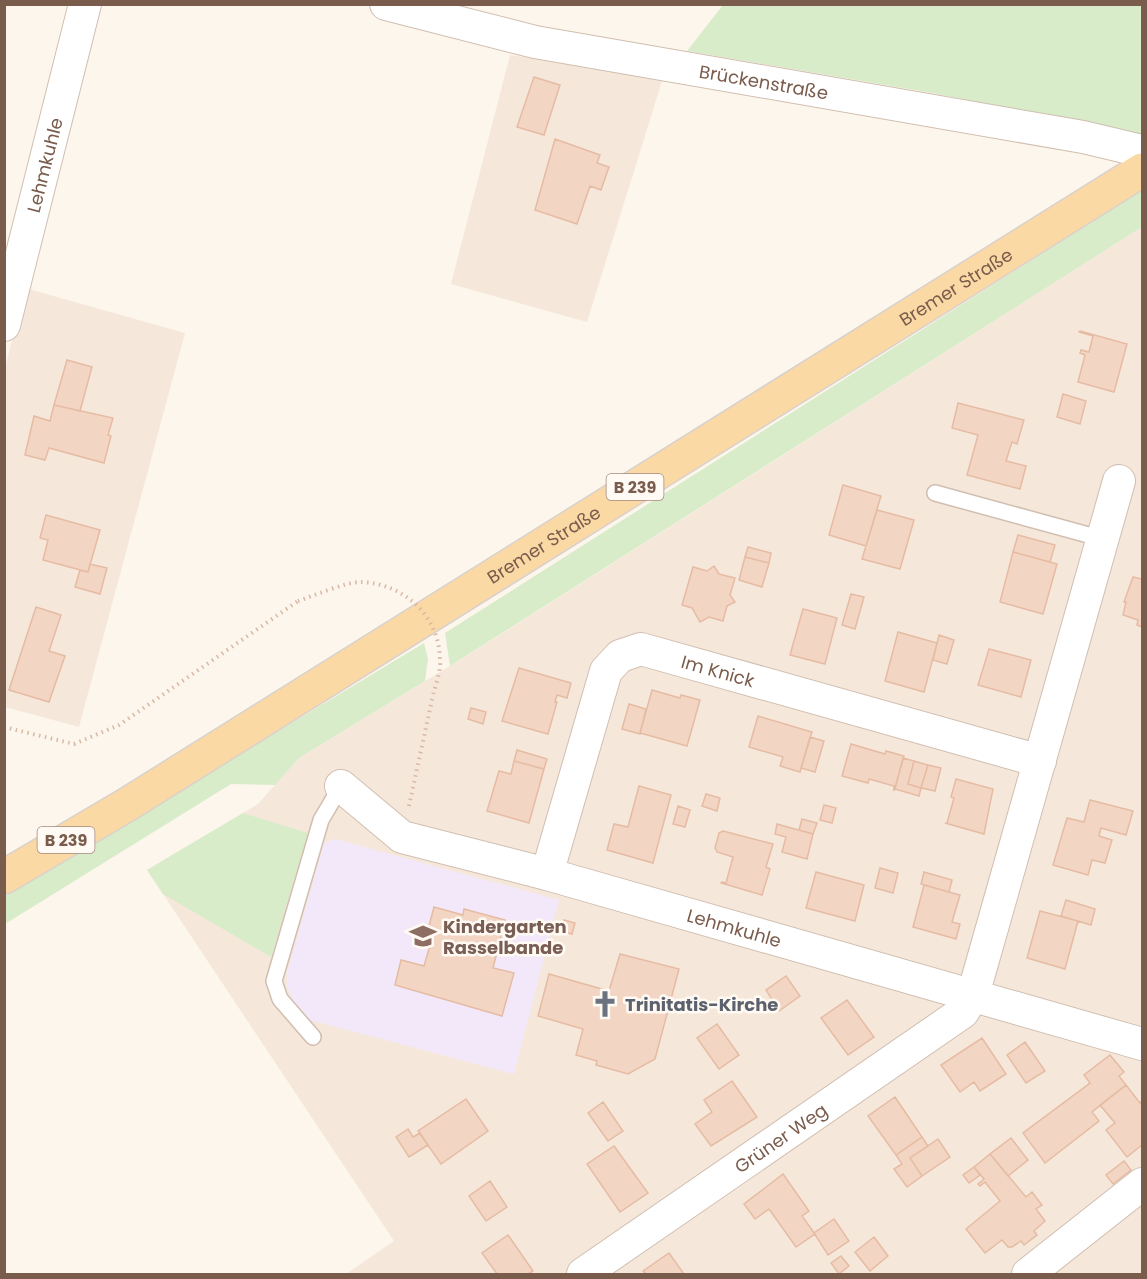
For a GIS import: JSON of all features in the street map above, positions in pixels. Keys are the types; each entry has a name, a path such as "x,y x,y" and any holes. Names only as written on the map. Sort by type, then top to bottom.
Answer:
{"main road":[{"name":"Bremer Straße","path":"4,877 149,792 1143,170"}],"street":[{"name":"Lehmkuhle","path":"4,325 85,4"},
{"name":"Brückenstraße","path":"386,4 536,42 1083,137 1143,152"},
{"path":"973,995 1119,481"},
{"name":"Im Knick","path":"547,874 606,671 620,656 641,649 1040,761"},
{"name":"Lehmkuhle","path":"340,786 402,837 547,874 1143,1044"},
{"name":"Grüner Weg","path":"583,1275 963,1012 973,995"},
{"path":"1028,1275 1143,1184"}],"lane":[{"path":"935,493 1103,539"},
{"path":"313,1036 280,999 274,981 321,820 340,786"}],"path":[{"path":"4,727 74,744 119,725 298,601 357,582 384,585 405,594 424,611 435,632 440,660 402,837"}],"shaded area":[{"path":"510,55 663,78 587,322 451,284"},
{"path":"1142,227 1142,1274 346,1274 394,1241 147,870 258,804 299,758 473,652"},
{"path":"25,288 185,333 79,727 5,707 4,372"},
{"name":"Kindergarten Rasselbande","path":"335,839 559,900 514,1074 310,1020 294,1002 287,987 287,973 324,843"}],"green space":[{"path":"723,5 1142,5 1142,133 1140,135 932,93 687,51"},
{"path":"1142,190 1142,227 450,666 445,633"},
{"path":"424,643 428,659 425,681 299,758 275,785 231,784 5,924 5,896"},
{"path":"243,813 308,833 271,957 163,894 147,870"}],"building":[{"path":"534,77 560,85 544,135 517,127"},
{"path":"555,139 600,155 597,163 609,167 601,190 590,186 577,224 535,210"},
{"path":"1080,331 1127,344 1114,392 1078,382 1085,355 1080,353 1081,350 1089,352 1093,336"},
{"path":"67,360 92,367 80,411 54,405"},
{"path":"1063,394 1086,401 1080,424 1057,417"},
{"path":"958,403 1024,420 1017,444 1012,442 1006,461 1026,466 1020,489 967,475 978,435 952,428"},
{"path":"54,405 113,418 104,463 49,448 45,460 25,455 34,416 50,421"},
{"path":"843,485 881,496 866,546 829,535"},
{"path":"877,510 914,520 900,569 862,559"},
{"path":"46,515 100,530 88,572 43,560 48,540 40,538"},
{"path":"1018,535 1055,545 1050,562 1013,552"},
{"path":"748,547 771,553 769,563 745,557"},
{"path":"1013,552 1057,564 1043,614 1000,602"},
{"path":"745,557 769,563 762,587 739,580"},
{"path":"90,564 107,568 100,594 75,587 80,570 88,572"},
{"path":"714,566 719,574 735,578 730,595 735,602 727,606 723,621 709,617 700,622 692,608 682,605 693,567 707,571"},
{"path":"1133,577 1142,579 1142,627 1137,625 1138,620 1123,615 1126,602 1124,602"},
{"path":"851,594 864,597 855,629 842,625"},
{"path":"36,607 61,615 49,651 65,656 49,702 9,690"},
{"path":"803,609 837,618 825,664 790,655"},
{"path":"898,632 937,643 924,692 885,681"},
{"path":"939,635 954,640 947,664 933,660"},
{"path":"989,649 1031,660 1021,697 978,685"},
{"path":"519,668 571,683 567,698 557,695 548,734 502,721"},
{"path":"652,690 680,698 681,695 700,700 687,746 640,733"},
{"path":"629,704 646,709 640,734 622,729"},
{"path":"471,708 486,712 483,724 468,719"},
{"path":"758,716 812,732 800,772 780,766 783,757 749,747"},
{"path":"810,737 824,741 815,772 801,768"},
{"path":"851,744 885,754 886,751 904,756 894,791 894,786 869,779 868,783 842,776"},
{"path":"517,750 547,759 544,769 514,761"},
{"path":"903,758 914,761 908,784 921,788 919,796 895,789"},
{"path":"514,761 544,769 529,823 487,811 499,771 511,774"},
{"path":"914,761 928,765 921,788 908,784"},
{"path":"928,765 941,768 935,791 921,788"},
{"path":"956,779 993,789 984,834 945,823 947,823 954,798 951,797"},
{"path":"639,786 671,795 653,863 607,850 614,824 628,827"},
{"path":"706,794 720,798 717,811 702,806"},
{"path":"1090,800 1133,811 1126,835 1101,828 1099,836 1112,840 1105,863 1092,860 1088,875 1053,865 1067,818 1084,822"},
{"path":"824,805 836,808 832,823 820,820"},
{"path":"678,806 690,810 685,827 673,824"},
{"path":"802,819 817,823 813,834 799,830"},
{"path":"777,824 813,834 807,859 782,852 786,837 775,834"},
{"path":"723,831 773,844 766,867 770,869 762,895 721,883 726,883 733,857 717,852 715,848 719,833"},
{"path":"880,868 898,873 893,893 875,888"},
{"path":"816,872 864,885 855,921 806,908"},
{"path":"924,872 952,880 949,892 921,884"},
{"path":"924,885 960,895 952,922 960,924 956,939 913,927"},
{"path":"1066,900 1095,909 1091,925 1061,916"},
{"path":"434,907 463,915 464,909 505,920 493,968 514,973 502,1016 395,985 401,960 424,966 431,942 425,941"},
{"path":"1040,911 1078,921 1065,969 1027,958"},
{"path":"564,920 575,923 572,934 561,931"},
{"name":"Trinitatis-Kirche","path":"620,954 679,969 655,1059 628,1074 596,1065 597,1061 576,1055 583,1029 538,1016 549,974 609,991"},
{"path":"786,976 800,996 779,1011 766,990"},
{"path":"847,1000 874,1037 848,1055 821,1018"},
{"path":"717,1024 739,1055 719,1069 697,1038"},
{"path":"982,1038 1006,1074 980,1091 974,1082 960,1092 941,1065"},
{"path":"1025,1042 1045,1071 1026,1083 1007,1055"},
{"path":"1110,1055 1124,1072 1119,1076 1126,1085 1092,1112 1099,1121 1045,1163 1023,1133 1090,1083 1084,1075"},
{"path":"732,1081 757,1117 711,1146 695,1124 712,1112 704,1100"},
{"path":"1126,1085 1140,1103 1142,1101 1142,1145 1127,1157 1106,1130 1115,1123 1100,1105"},
{"path":"895,1097 922,1137 896,1155 868,1116"},
{"path":"466,1099 488,1131 441,1164 418,1131"},
{"path":"603,1102 623,1131 608,1141 588,1113"},
{"path":"408,1129 413,1137 420,1133 428,1145 409,1157 396,1137"},
{"path":"922,1137 928,1146 910,1158 922,1176 907,1187 894,1169 902,1164 896,1155"},
{"path":"1011,1138 1028,1160 1008,1176 990,1154"},
{"path":"938,1139 950,1157 922,1176 910,1158"},
{"path":"614,1146 648,1193 620,1212 587,1164"},
{"path":"990,1154 1026,1197 1032,1192 1042,1205 1036,1209 1045,1221 1034,1231 1037,1235 1024,1245 1021,1241 1008,1247 1002,1240 985,1253 966,1229 1000,1201 985,1182 980,1186 978,1184 984,1179 974,1167"},
{"path":"1124,1161 1131,1170 1113,1184 1106,1175"},
{"path":"974,1167 980,1175 969,1183 963,1175"},
{"path":"783,1174 809,1211 802,1216 815,1234 796,1247 769,1209 755,1219 744,1204"},
{"path":"490,1181 507,1207 486,1221 469,1196"},
{"path":"834,1219 849,1241 828,1255 814,1233"},
{"path":"508,1235 533,1271 528,1274 497,1274 482,1253"},
{"path":"874,1237 888,1256 870,1271 855,1252"},
{"path":"669,1253 684,1274 646,1274 643,1271"},
{"path":"841,1256 849,1266 839,1274 831,1263"}],"place":[{"name":"Kindergarten Rasselbande","path":"423,936"},
{"name":"Trinitatis-Kirche","path":"605,1004"}]}
